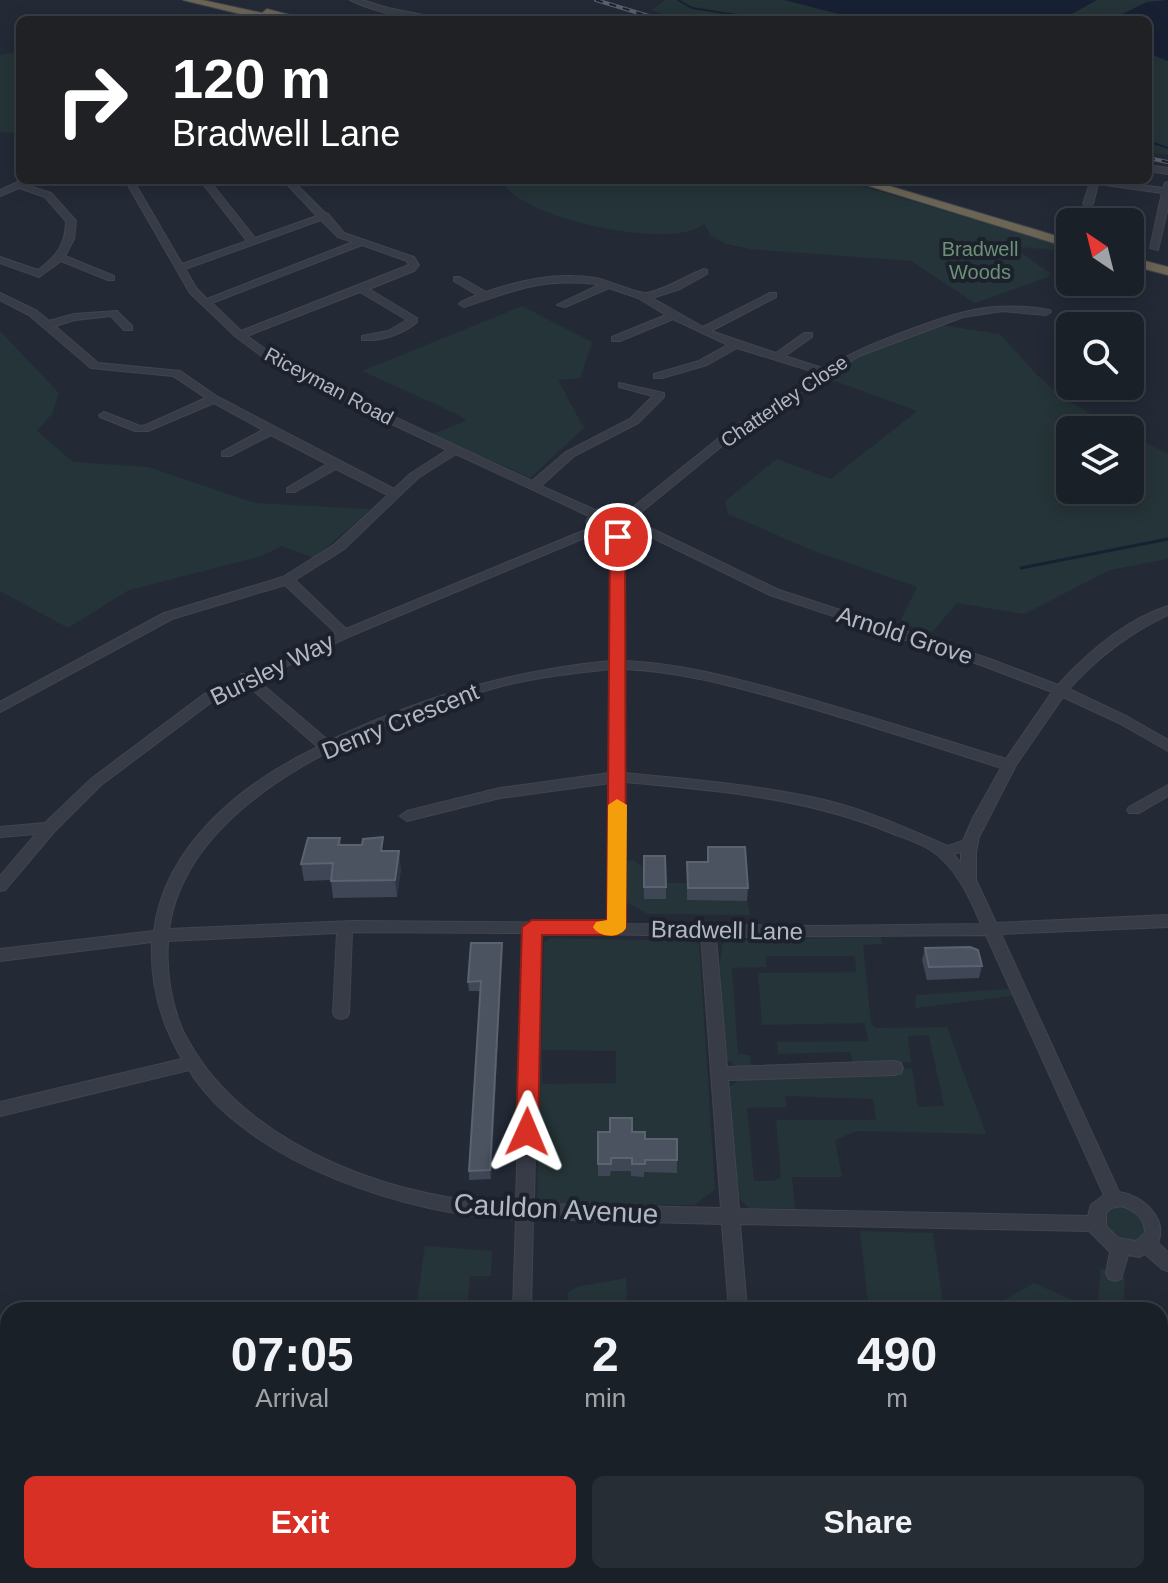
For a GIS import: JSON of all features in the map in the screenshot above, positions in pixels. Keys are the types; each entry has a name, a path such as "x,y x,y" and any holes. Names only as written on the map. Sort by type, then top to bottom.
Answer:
{"highway":[{"path":"181,0 227,4 267,16"},
{"path":"188,0 294,16"},
{"path":"212,0 286,16"},
{"path":"869,184 1056,240"},
{"path":"892,184 1056,233"},
{"path":"1144,258 1168,264"},
{"path":"1144,265 1168,271"}],"street":[{"path":"354,0 422,16"},
{"name":"Riceyman Road","path":"131,184 179,268 204,303 240,335 328,390 534,486 618,537"},
{"path":"207,184 253,242"},
{"path":"240,335 362,289 414,265 411,259 341,235 291,184"},
{"path":"1088,204 1090,184"},
{"path":"1119,184 1167,189 1155,248"},
{"path":"0,193 18,185 48,195 71,221 72,239 61,258 39,274 0,260"},
{"path":"179,268 325,216"},
{"path":"204,303 360,243"},
{"path":"61,258 111,278"},
{"path":"537,264 537,279"},
{"path":"643,297 677,287 704,272"},
{"path":"464,304 537,279 558,277 609,284 643,297 704,331 822,371"},
{"path":"457,279 484,295"},
{"path":"562,305 609,284"},
{"path":"362,289 413,320 408,326 366,338"},
{"path":"0,296 48,325 95,366 176,373 214,399 395,494"},
{"path":"704,331 771,299"},
{"name":"Chatterley Close","path":"633,513 734,431 822,371 855,354 957,315 1003,308 1046,312"},
{"path":"48,325 74,317 113,313 128,328"},
{"path":"616,339 675,315"},
{"path":"779,356 807,339"},
{"path":"658,376 703,363 739,343"},
{"path":"534,486 570,454 634,421 660,395 623,385"},
{"path":"110,416 139,429 148,428 214,399"},
{"path":"226,454 272,430"},
{"path":"0,708 168,616 287,580 339,547 414,476 454,450"},
{"path":"291,490 336,464"},
{"path":"595,522 611,509 633,513 640,519 640,527 631,535 618,537 617,928"},
{"name":"Bursley Way","path":"0,886 49,828 96,782 152,737 246,677 595,522"},
{"name":"Arnold Grove","path":"640,527 748,582 795,600 1062,688 1168,746"},
{"path":"287,580 344,634"},
{"path":"969,880 970,844 1008,765 1062,688 1101,648 1137,623 1168,610"},
{"name":"Denry Crescent","path":"160,938 170,896 196,844 239,801 328,748 471,690 546,672 617,665 690,674 748,686 1008,765"},
{"path":"246,677 328,748"},
{"path":"407,816 500,793 618,777 708,785 821,804 882,823 939,849 954,851 970,844"},
{"path":"1134,810 1168,790"},
{"path":"0,832 49,828"},
{"path":"939,849 969,880 1114,1199"},
{"name":"Bradwell Lane","path":"0,955 160,938 345,927 708,931 1167,924"},
{"path":"341,1013 345,927"},
{"path":"522,1302 532,927"},
{"path":"708,931 737,1302"},
{"name":"Cauldon Avenue","path":"160,938 164,1002 191,1063 205,1082 249,1121 292,1151 324,1166 417,1199 472,1209 525,1212 1095,1224"},
{"path":"0,1109 191,1063"},
{"path":"721,1074 895,1068"},
{"path":"1114,1199 1134,1203 1160,1220 1147,1245 1132,1250 1120,1248 1103,1237 1095,1224 1097,1210 1114,1199"},
{"path":"1147,1245 1168,1263"},
{"path":"1115,1273 1120,1248"}],"green space":[{"path":"666,0 1168,0 1168,155 1152,153 1158,152 1152,150 1152,16 668,16 651,10"},
{"path":"16,52 16,133 0,132 0,55"},
{"name":"Bradwell Woods","path":"504,184 854,184 1056,244 1056,250 1018,247 1017,250 1050,273 1048,277 975,303 911,261 750,249 726,244 711,236 704,224 687,231 662,234 631,232 598,227 537,208 514,195"},
{"path":"522,306 592,342 580,378 558,380 584,428 530,478 432,434 466,421 362,371"},
{"path":"941,325 1000,334 1056,392 1056,400 1066,400 1095,416 1056,416 1056,504 1144,504 1144,442 1168,454 1168,559 1110,570 1024,614 957,603 932,632 899,623 917,587 814,551 728,514 725,501 777,459 831,479 917,411 824,377 861,356"},
{"path":"0,331 59,393 52,414 37,431 73,462 148,467 255,503 371,509 314,558 282,546 259,557 129,590 68,628 0,591"},
{"path":"634,860 643,868 644,899 666,883 687,883 747,901 750,915 648,914 626,902 626,861"},
{"path":"881,937 882,944 863,945 871,1023 875,1028 947,1027 986,1134 857,1131 835,1140 842,1177 792,1177 795,1209 749,1208 737,1196 728,1088 742,1078 912,1068 918,1107 944,1106 929,1035 908,1036 911,1062 853,1063 850,1052 778,1054 777,1042 868,1041 865,1023 762,1025 758,973 856,972 855,956 766,956 766,967 732,968 738,1054 750,1055 751,1068 740,1068 727,1060 719,968 723,941","holes":["785,1096 873,1099 876,1120 776,1120 781,1177 774,1181 754,1181 747,1108 787,1107"]},
{"path":"551,938 693,941 699,944 715,1189 695,1205 546,1204 537,1197 544,942","holes":["542,1050 616,1051 616,1083 542,1084"]},
{"path":"1009,989 1012,996 915,1008 916,995"},
{"path":"1115,1206 1130,1207 1142,1216 1146,1235 1130,1242 1120,1240 1105,1230 1105,1212"},
{"path":"860,1231 933,1233 943,1302 868,1302"},
{"path":"425,1246 492,1251 491,1276 470,1276 468,1302 417,1302"},
{"path":"1101,1268 1125,1277 1123,1302 1098,1302"},
{"path":"626,1278 627,1302 569,1302 568,1292 577,1287"},
{"path":"1034,1283 1077,1302 1001,1302"}],"water":[{"path":"784,0 1097,0 1068,16 846,16"},
{"path":"1168,0 1168,61 1152,55 1152,16 1118,16 1147,2"}],"building":[{"path":"383,837 381,851 399,851 395,880 331,881 333,863 301,864 308,838 340,838 338,845 362,845 363,839"},
{"path":"708,847 745,847 748,888 688,888 687,862 708,862"},
{"path":"644,856 665,856 666,887 644,887"},
{"path":"471,943 502,943 490,1170 469,1171 481,981 468,982"},
{"path":"970,947 978,950 982,966 929,967 925,948"},
{"path":"610,1118 632,1118 632,1132 645,1132 645,1139 677,1139 677,1160 645,1160 645,1164 632,1164 632,1158 611,1158 611,1164 598,1164 598,1132 610,1132"}],"waterway":[{"path":"678,0 692,8 743,16"},
{"path":"1152,142 1168,148"},
{"path":"1021,568 1168,539"}],"railway":[{"path":"596,0 649,16"},
{"path":"1152,159 1168,162"}],"slow traffic":[{"path":"603,927 617,928 617,805"}],"route":[{"path":"527,1132 532,927 617,928 618,537"}]}
